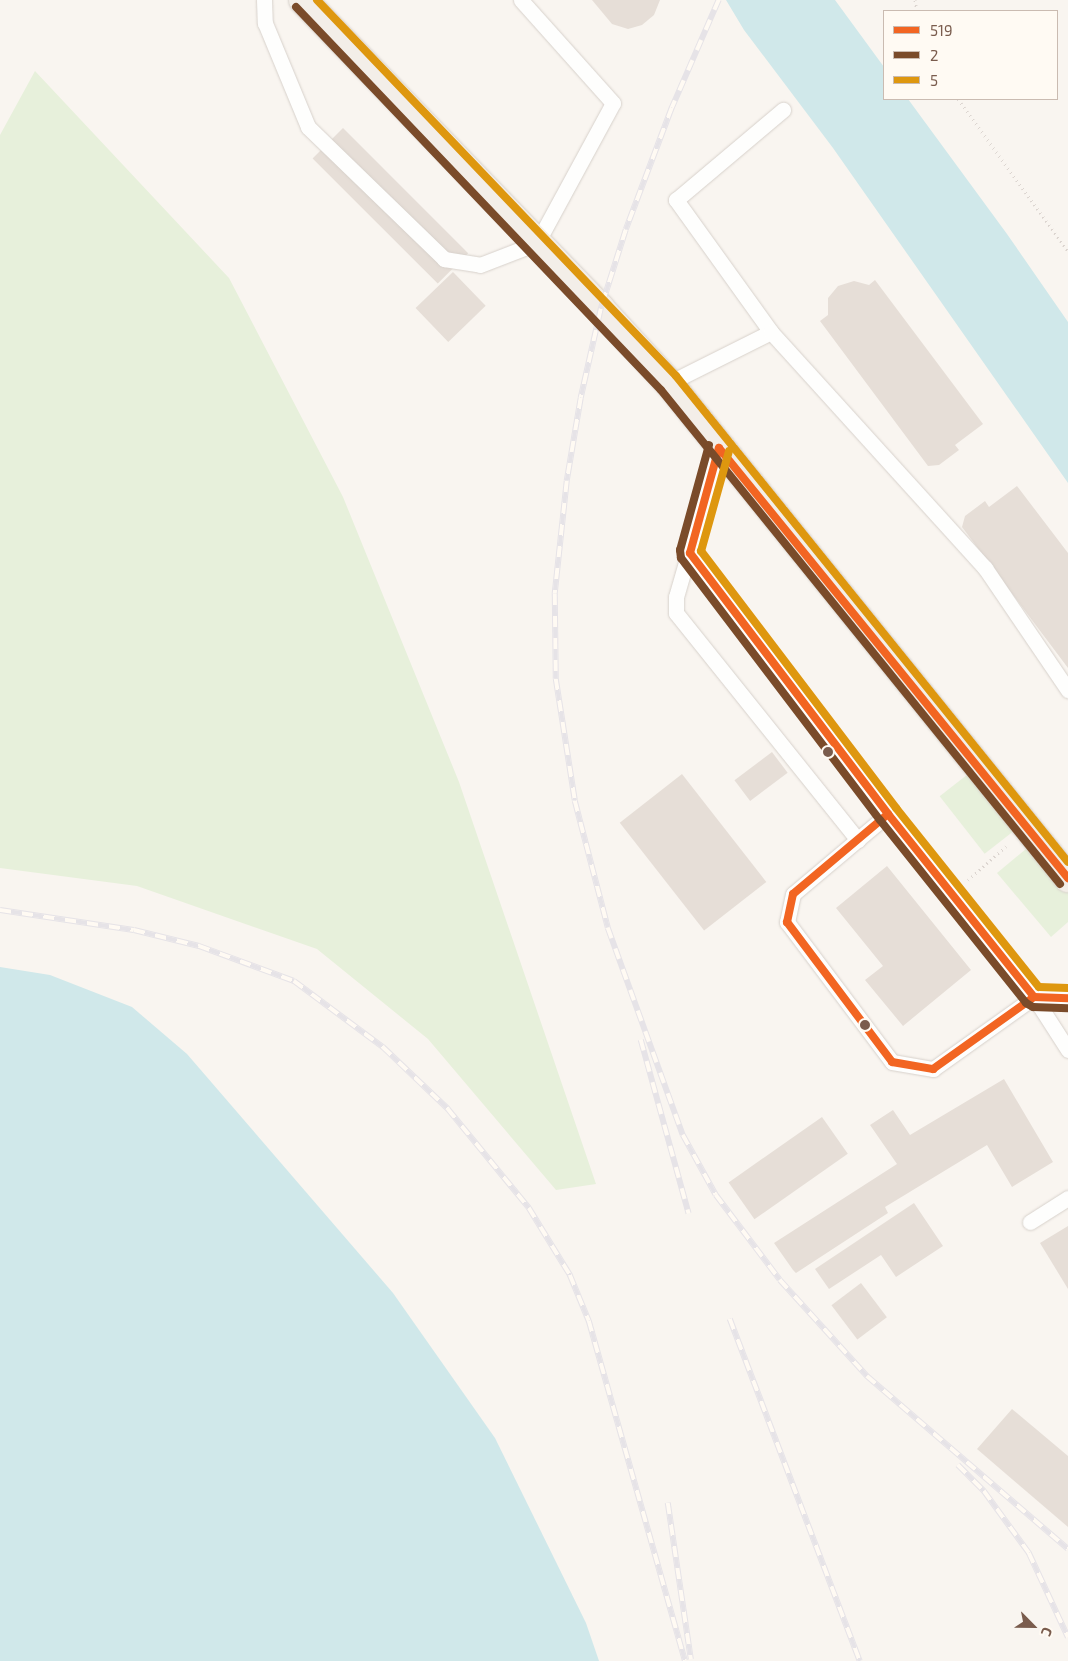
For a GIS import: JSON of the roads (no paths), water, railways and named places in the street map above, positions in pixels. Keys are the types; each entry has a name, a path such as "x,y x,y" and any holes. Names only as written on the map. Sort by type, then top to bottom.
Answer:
{"main road":[{"path":"303,0 669,383 719,448 1068,878"}],"lane":[{"path":"264,0 265,23 308,127 421,240 444,259 480,265 537,243 613,103 521,0"},
{"path":"783,110 676,200 771,332 985,568 1068,690"},
{"path":"669,383 771,332"},
{"path":"719,448 676,597 676,613 858,840"},
{"path":"690,553 888,814 1034,997 1068,1050"},
{"path":"888,814 793,894 787,922 892,1062 933,1069 1034,997 1068,998"},
{"path":"1030,1222 1068,1198"}],"water":[{"path":"726,0 835,0 883,66 883,100 909,100 1007,234 1068,322 1068,483 833,148 744,30"},
{"path":"0,967 50,975 132,1007 187,1054 393,1293 495,1438 586,1623 599,1661 0,1661"}],"railway":[{"path":"719,0 672,108 626,230 601,309 581,398 567,481 555,594 556,679 575,801 608,928 683,1135 716,1195 780,1280 867,1376 1068,1549"},
{"path":"0,910 134,930 199,946 294,981 383,1047 448,1109 529,1208 570,1275 589,1321 685,1661"},
{"path":"641,1040 689,1214"},
{"path":"730,1319 860,1661"},
{"path":"958,1465 984,1491 1029,1553 1068,1637"},
{"path":"668,1503 691,1659"}]}
